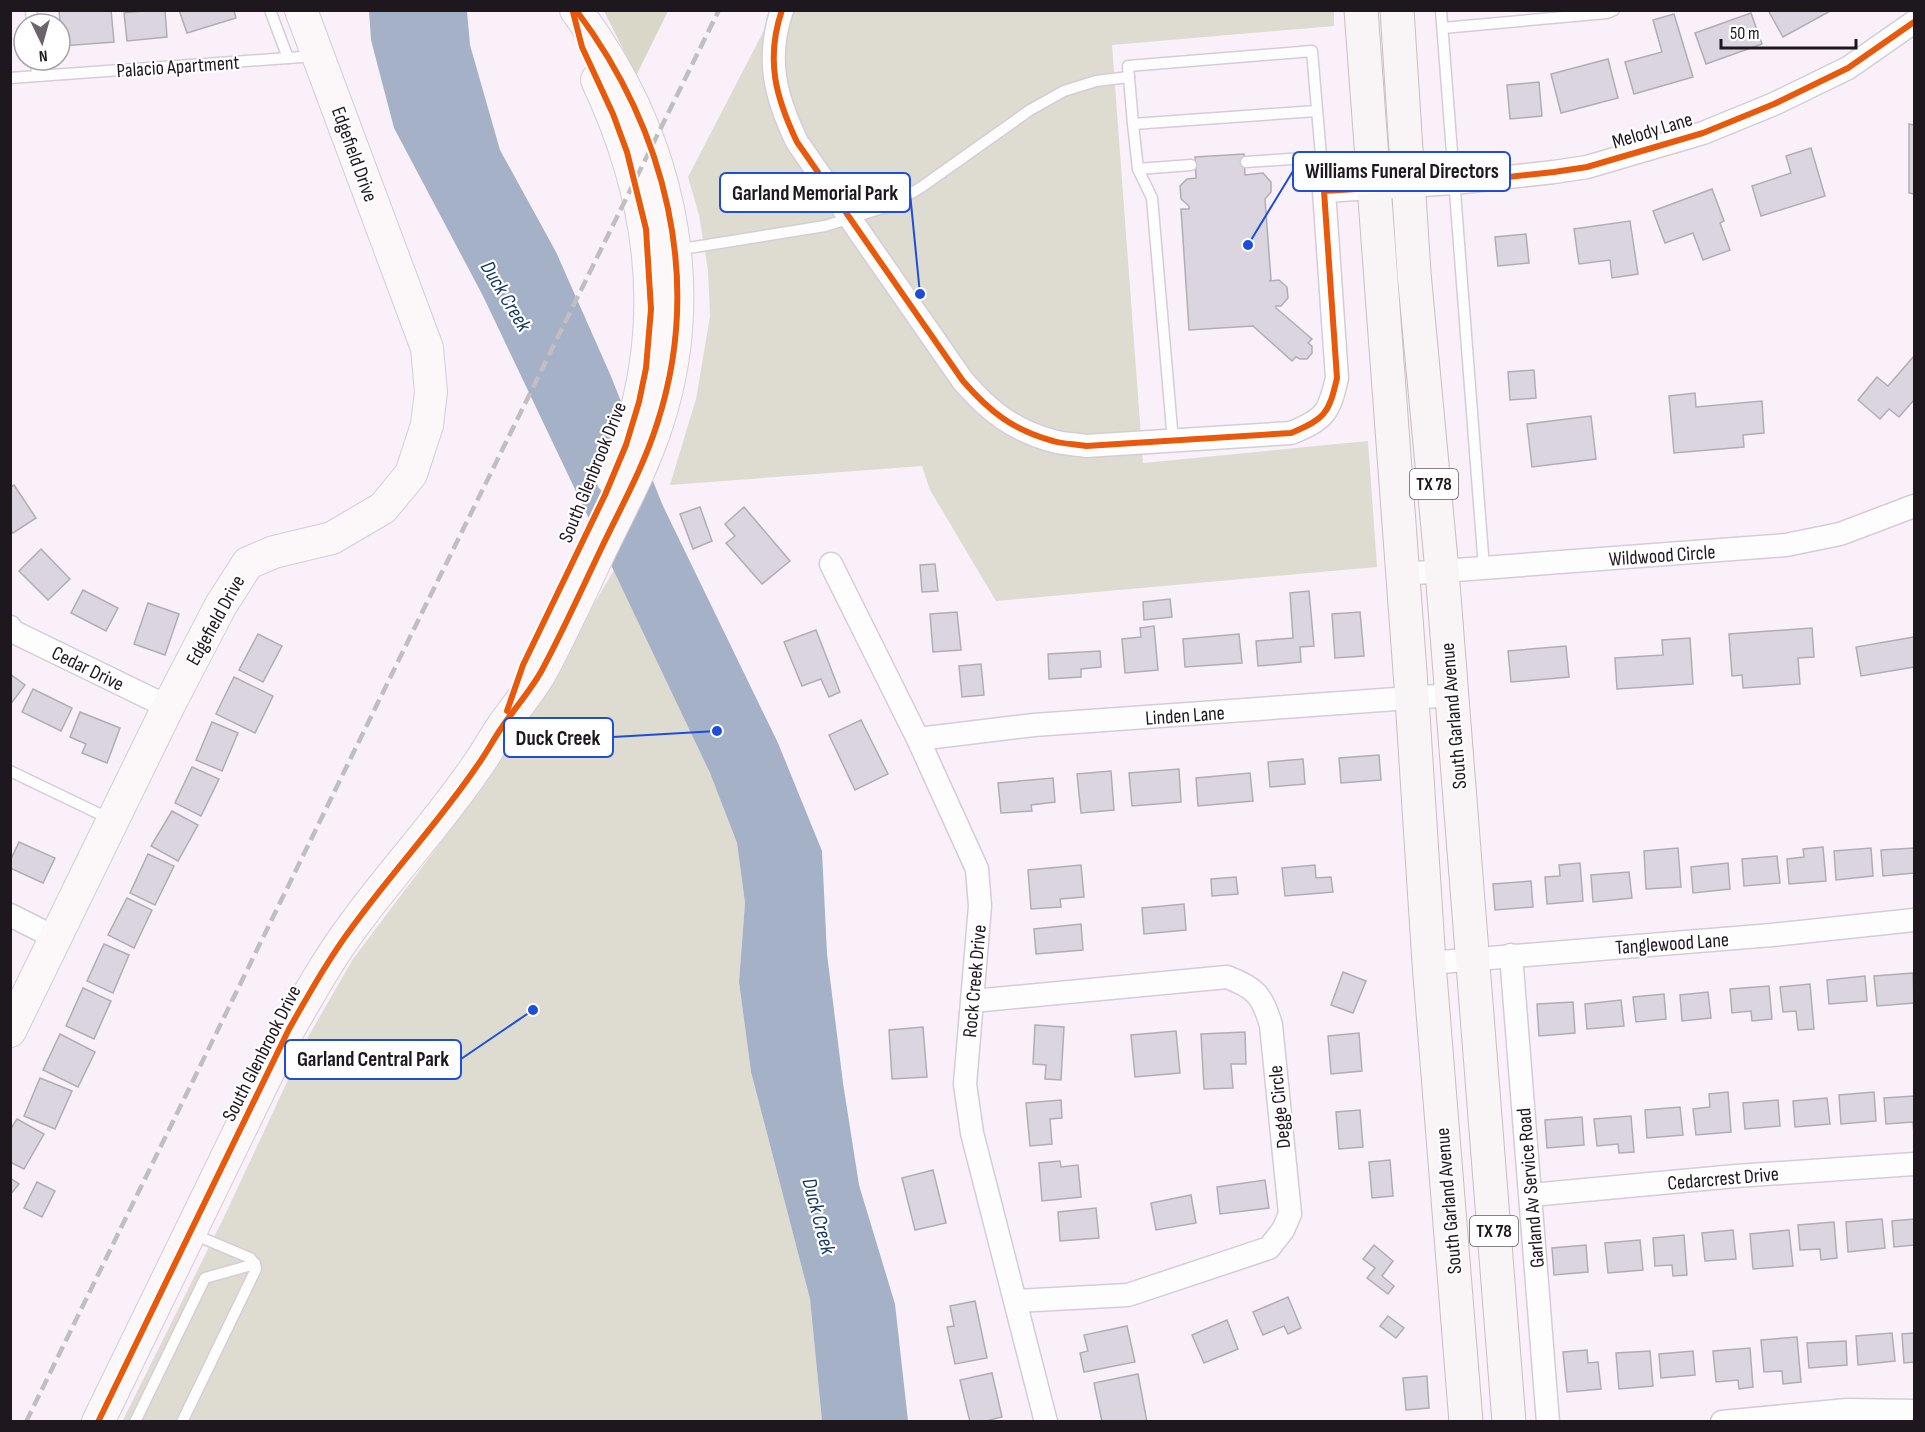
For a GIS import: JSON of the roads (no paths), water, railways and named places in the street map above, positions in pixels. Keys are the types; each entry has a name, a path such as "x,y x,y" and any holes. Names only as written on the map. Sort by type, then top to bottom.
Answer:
{"main road":[{"name":"South Garland Avenue","path":"1360,10 1403,574 1429,963 1466,1422"},
{"name":"South Garland Avenue","path":"1397,10 1408,186 1442,572 1509,1422"}],"street":[{"name":"Edgefield Drive","path":"10,1031 168,707 221,604 248,563 274,552 332,538 383,508 411,474 427,425 431,392 427,348 303,57 301,10"},
{"name":"South Glenbrook Drive","path":"562,608 638,472 664,400 672,366 677,328 675,250 668,204 658,168 633,104 599,40 575,10"},
{"name":"South Glenbrook Drive","path":"98,1422 289,1029 320,976 353,926 465,783 540,673 562,608 626,445 646,368 651,309 646,229 627,153 613,114 582,47 575,10"},
{"path":"782,10 777,24 773,56 776,88 784,115 797,142 963,381 982,404 1014,427 1054,442 1086,446 1292,434 1313,424 1324,415 1332,403 1337,378 1324,191"},
{"name":"Melody Lane","path":"1324,191 1454,183 1587,167 1702,133 1774,104 1848,68 1914,22"},
{"name":"Wildwood Circle","path":"1403,574 1786,545 1840,534 1914,506"},
{"name":"Rock Creek Drive","path":"831,564 918,739 977,869 980,906 965,1084 972,1133 1046,1422"},
{"name":"Cedar Drive","path":"10,627 14,632 168,707"},
{"name":"Linden Lane","path":"918,739 1034,725 1452,695"},
{"path":"10,915 56,938"},
{"name":"Tanglewood Lane","path":"1429,963 1772,935 1914,920"},
{"name":"Garland Av Service Road","path":"1511,955 1548,1422"},
{"name":"Degge Circle","path":"972,1000 1227,977 1245,984 1262,999 1271,1025 1290,1214 1283,1230 1269,1248 1128,1295 1016,1301"},
{"name":"Cedarcrest Drive","path":"1531,1195 1736,1176 1914,1164"},
{"path":"1722,1422 1847,1410 1914,1411"}],"lane":[{"path":"270,10 303,57"},
{"path":"1441,10 1484,568"},
{"path":"1443,28 1607,13 1614,10"},
{"path":"1173,441 1152,198 1138,169 1128,66 1312,51 1324,191"},
{"name":"Palacio Apartment","path":"10,78 303,57"},
{"path":"675,250 825,225 889,206 920,188 1030,110 1064,92 1096,81 1129,77"},
{"path":"1133,124 1316,111"},
{"path":"1246,162 1320,157"},
{"path":"1138,169 1191,165"},
{"path":"10,771 113,821"},
{"path":"182,1422 256,1269 250,1258 189,1233"},
{"path":"135,1422 205,1278 255,1264"}],"water":[{"path":"369,11 467,11 470,45 500,150 556,252 610,374 663,506 778,743 822,851 827,954 843,1083 859,1185 895,1304 908,1421 822,1421 810,1299 751,1072 739,982 745,903 737,843 710,773 483,296 394,128 371,40"}],"railway":[{"path":"26,1422 719,10"}],"place":[{"name":"Williams Funeral Directors","path":"1248,245"},
{"name":"Garland Memorial Park","path":"920,294"},
{"name":"Duck Creek","path":"717,731"},
{"name":"Garland Central Park","path":"533,1010"}]}
